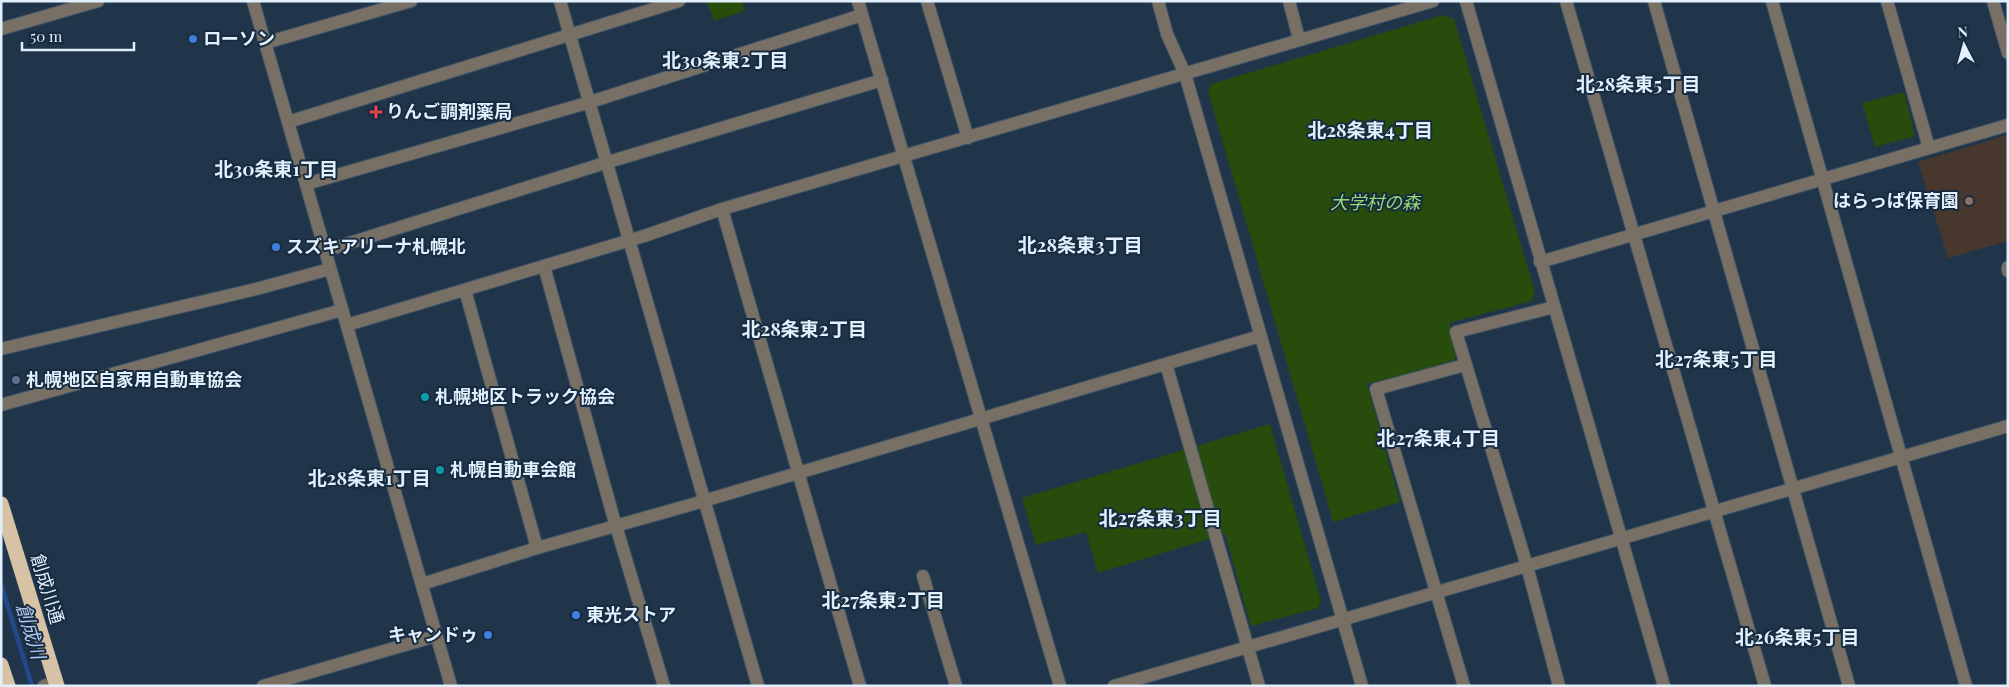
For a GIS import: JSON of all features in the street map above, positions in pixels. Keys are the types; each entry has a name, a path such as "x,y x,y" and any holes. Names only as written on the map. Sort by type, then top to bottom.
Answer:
{"highway":[{"name":"創成川通","path":"1,504 50,685"},
{"path":"1,665 8,686"}],"street":[{"path":"1,29 55,7 98,1"},
{"path":"253,1 451,686"},
{"path":"266,43 411,1"},
{"path":"560,1 587,103 758,686"},
{"path":"288,122 679,1"},
{"path":"858,1 1060,686"},
{"path":"927,1 968,138"},
{"path":"1158,1 1168,34 1185,74 1362,686"},
{"path":"1289,1 1299,39"},
{"path":"1466,1 1664,686"},
{"path":"1566,1 1716,511 1765,686"},
{"path":"1654,1 1849,686"},
{"path":"1772,1 1966,686"},
{"path":"1887,1 1929,148"},
{"path":"1993,1 2008,54"},
{"path":"347,325 629,241 722,209 1426,2"},
{"path":"306,184 587,103 862,15"},
{"path":"324,251 605,163 882,80"},
{"path":"1540,262 2008,125"},
{"path":"722,209 796,472 860,686"},
{"path":"544,266 616,524 664,686"},
{"path":"1,349 256,290 330,269"},
{"path":"465,290 537,548"},
{"path":"1554,307 1456,332 1527,566 1559,686"},
{"path":"1,405 342,310"},
{"path":"422,584 616,524 704,501 796,472 1260,336"},
{"path":"1166,364 1259,686"},
{"path":"1464,686 1438,591 1376,389 1465,365"},
{"path":"1114,686 2008,426"},
{"path":"923,576 956,686"},
{"path":"262,686 436,636"}],"shaded area":[{"name":"はらっぱ保育園","path":"2008,135 2008,241 1948,258 1918,162"}],"green space":[{"path":"742,1 745,11 714,21 707,2"},
{"name":"大学村の森","path":"1443,15 1454,19 1535,292 1532,301 1449,323 1458,353 1453,361 1367,384 1400,502 1333,522 1208,91 1211,84"},
{"path":"1904,92 1915,136 1875,147 1862,103"},
{"path":"1270,424 1321,601 1318,608 1251,626 1225,534 1098,573 1086,532 1036,545 1022,498"}],"waterway":[{"name":"創成川","path":"1,584 32,686"}],"place":[{"name":"ローソン","path":"193,39"},
{"name":"りんご調剤薬局","path":"376,112"},
{"name":"はらっぱ保育園","path":"1969,201"},
{"name":"スズキアリーナ札幌北","path":"276,247"},
{"name":"札幌地区自家用自動車協会","path":"16,380"},
{"name":"札幌地区トラック協会","path":"425,397"},
{"name":"札幌自動車会館","path":"440,470"},
{"name":"東光ストア","path":"576,615"},
{"name":"キャンドゥ","path":"488,635"}],"district":[{"name":"北30条東2丁目","path":"725,60"},
{"name":"北28条東5丁目","path":"1638,84"},
{"name":"北28条東4丁目","path":"1370,130"},
{"name":"北30条東1丁目","path":"276,169"},
{"name":"北28条東3丁目","path":"1080,245"},
{"name":"北28条東2丁目","path":"804,329"},
{"name":"北27条東5丁目","path":"1716,359"},
{"name":"北27条東4丁目","path":"1438,438"},
{"name":"北28条東1丁目","path":"369,478"},
{"name":"北27条東3丁目","path":"1160,518"},
{"name":"北27条東2丁目","path":"883,600"},
{"name":"北26条東5丁目","path":"1797,637"}]}
